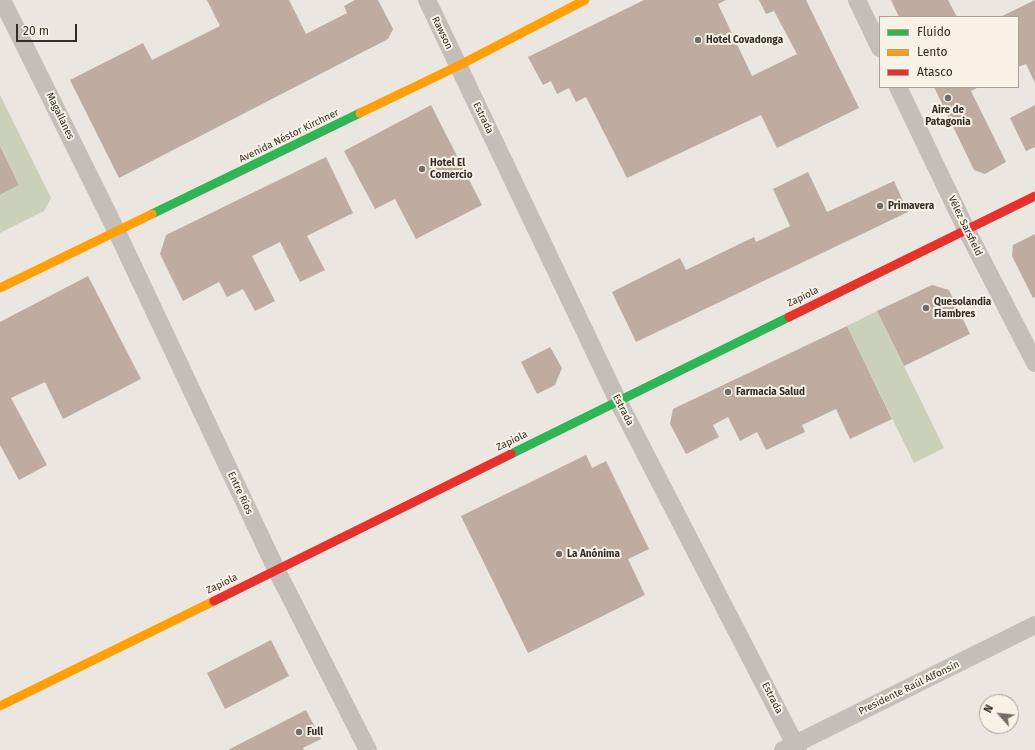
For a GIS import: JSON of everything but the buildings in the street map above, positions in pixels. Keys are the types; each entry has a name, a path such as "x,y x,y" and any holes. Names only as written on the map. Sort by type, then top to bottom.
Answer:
{"street":[{"name":"Magallanes","path":"2,0 117,232"},
{"name":"Rawson","path":"426,0 458,66"},
{"name":"Avenida Néstor Kirchner","path":"0,288 458,66 585,0"},
{"path":"857,0 879,46"},
{"name":"Estrada","path":"458,66 618,401 792,748"},
{"name":"Vélez Sarsfield","path":"898,88 966,230 1035,363"},
{"name":"Zapiola","path":"0,706 1035,196"},
{"name":"Entre Ríos","path":"117,232 276,570 368,750"},
{"name":"Presidente Raúl Alfonsín","path":"792,748 1035,625"}],"green space":[{"path":"0,95 51,198 44,211 0,233 0,195 19,185 0,146"},
{"path":"877,311 944,448 914,463 847,326"}],"traffic: fast":[{"path":"152,214 360,113"},
{"path":"511,454 789,317"}],"traffic: slow":[{"path":"360,113 458,66 585,0"},
{"path":"0,288 152,214"},
{"path":"0,706 214,601"}],"traffic: jam":[{"path":"789,317 1035,196"},
{"path":"214,601 511,454"}],"place":[{"name":"Hotel Covadonga","path":"698,40"},
{"name":"Aire de Patagonia","path":"948,98"},
{"name":"Hotel El Comercio","path":"422,169"},
{"name":"Primavera","path":"880,206"},
{"name":"Quesolandia Fiambres","path":"926,308"},
{"name":"Farmacia Salud","path":"728,392"},
{"name":"La Anónima","path":"559,554"},
{"name":"Full","path":"299,732"}]}
